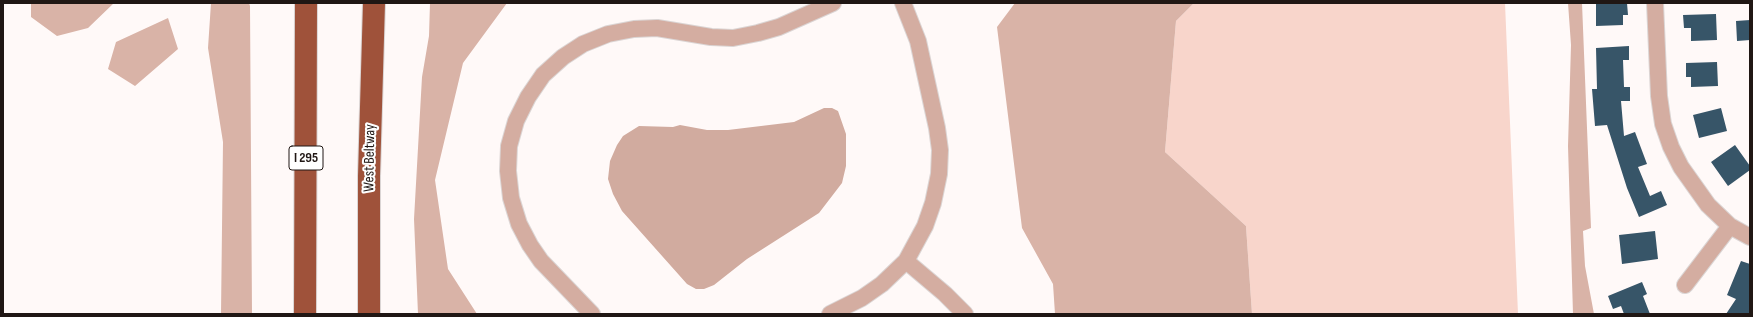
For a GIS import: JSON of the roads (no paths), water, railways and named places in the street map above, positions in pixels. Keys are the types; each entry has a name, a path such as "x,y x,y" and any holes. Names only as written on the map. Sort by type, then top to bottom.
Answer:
{"highway":[{"name":"I 295","path":"305,314 306,3"},
{"name":"West Beltway","path":"369,314 368,176 374,3"},
{"path":"368,176 381,3"}],"street":[{"path":"592,314 541,261 530,245 519,224 511,198 508,171 509,146 519,115 528,97 544,75 563,57 583,44 608,34 634,29 657,28 710,37 733,38 779,27 833,3"},
{"path":"830,314 882,284 906,261 925,226 933,203 939,174 940,150 937,128 918,41 903,3"},
{"path":"1655,3 1658,96 1663,124 1671,147 1681,167 1708,205 1730,226 1750,237"},
{"path":"1685,285 1730,226"},
{"path":"906,261 945,294 965,314"}]}
